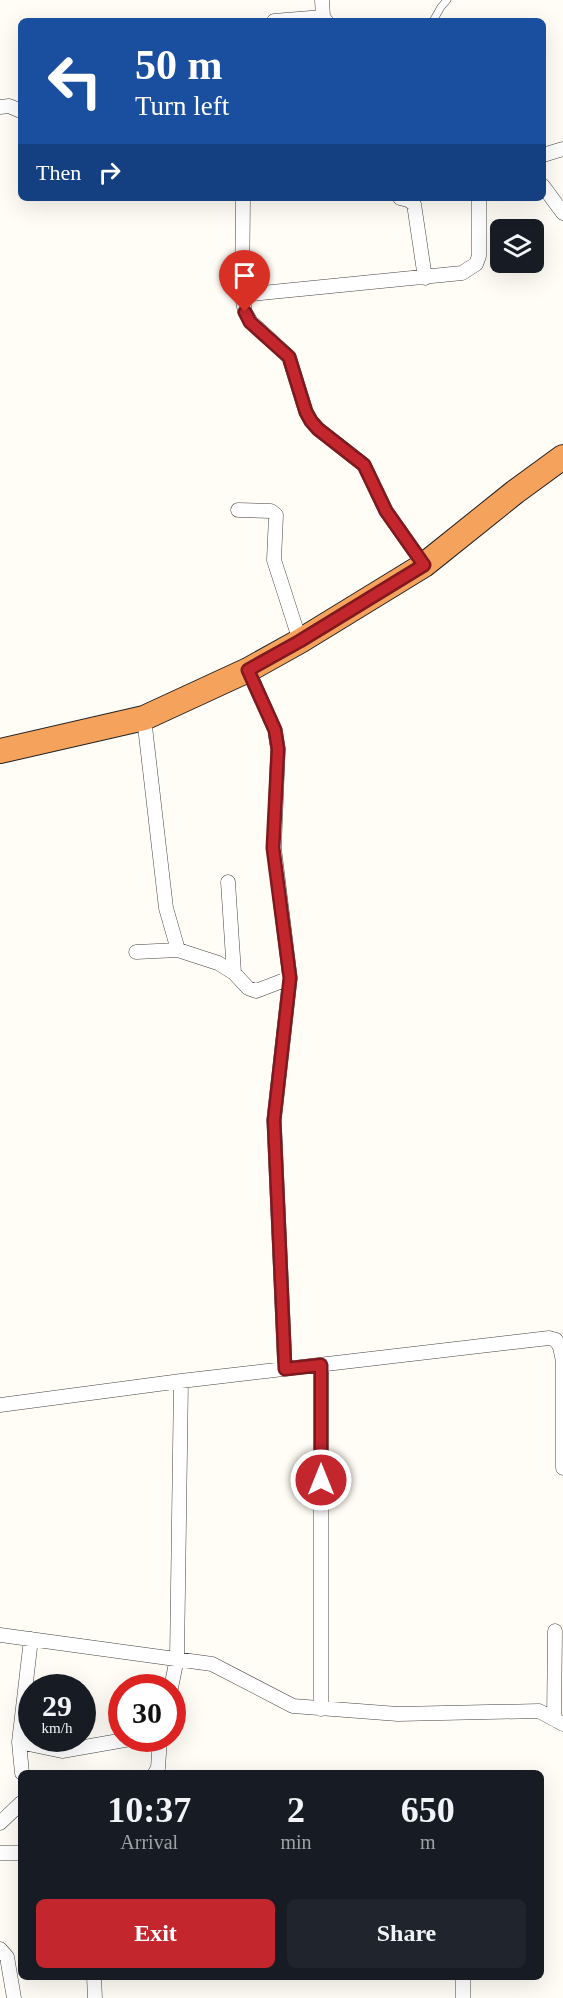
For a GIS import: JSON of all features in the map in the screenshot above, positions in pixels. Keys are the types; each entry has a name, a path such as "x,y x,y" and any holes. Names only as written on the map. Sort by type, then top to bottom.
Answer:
{"highway":[{"path":"0,751 144,718 248,670 424,565 514,492 563,457"}],"street":[{"path":"322,0 325,18"},
{"path":"0,107 9,106 18,110"},
{"path":"546,154 563,149"},
{"path":"546,190 563,213"},
{"path":"243,201 242,295 245,312 250,322 289,357 306,412 311,421 364,465 386,511 424,565"},
{"path":"416,201 425,278"},
{"path":"242,295 462,273 476,264 479,256 479,201"},
{"path":"238,510 271,511 276,515 274,560 300,641"},
{"path":"248,670 275,730 278,749 273,848 290,978 274,1120 285,1369"},
{"path":"144,718 166,908 178,950"},
{"path":"228,882 234,973"},
{"path":"136,952 178,950 218,963 234,973 248,988 256,991 290,978"},
{"path":"0,1405 181,1381 549,1338 556,1340 563,1360 563,1468"},
{"path":"321,1365 321,1709"},
{"path":"174,1674 177,1658 181,1381"},
{"path":"0,1635 212,1664 293,1706 398,1714 539,1711 559,1721 555,1631"},
{"path":"27,1674 31,1640"},
{"path":"20,1752 22,1770"},
{"path":"157,1770 159,1752"},
{"path":"0,1823 18,1806"},
{"path":"0,1853 18,1853"},
{"path":"14,1998 3,1953 18,1955"},
{"path":"94,1980 95,1998"},
{"path":"463,1980 463,1998"}],"lane":[{"path":"436,18 447,0"}],"route":[{"path":"245,312 250,322 289,357 306,412 311,421 364,465 386,511 424,565 248,670 275,730 278,749 273,848 290,978 274,1120 285,1369 321,1365 321,1480"}]}
